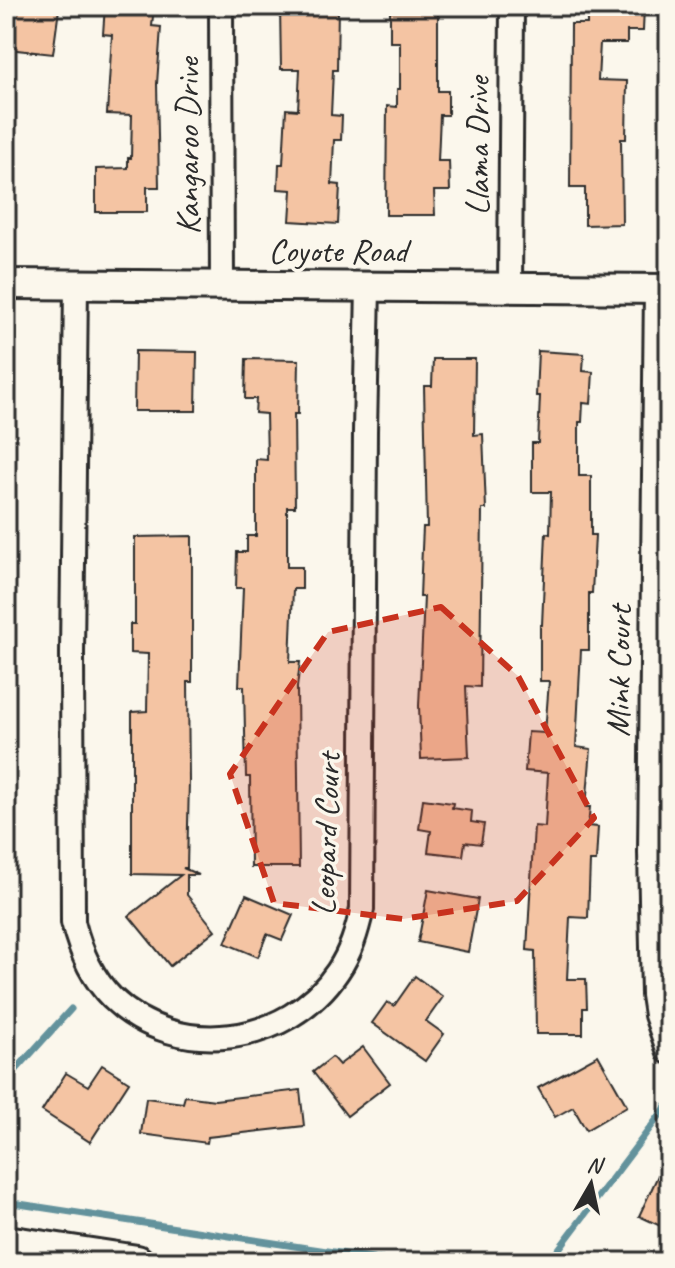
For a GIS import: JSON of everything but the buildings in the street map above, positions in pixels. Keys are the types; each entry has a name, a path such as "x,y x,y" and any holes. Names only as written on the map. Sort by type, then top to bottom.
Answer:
{"main road":[{"path":"6,1242 128,1261"}],"street":[{"name":"Kangaroo Drive","path":"221,6 222,286"},
{"name":"Llama Drive","path":"510,287 512,6"},
{"name":"Coyote Road","path":"6,284 663,288"},
{"name":"Leopard Court","path":"76,284 73,922 86,962 111,997 127,1011 165,1031 206,1039 269,1027 308,1004 338,971 357,930 362,909 364,446 368,287"},
{"name":"Mink Court","path":"663,288 651,884 653,995 661,1035 669,1052"}],"highlighted area":[{"path":"441,607 518,676 594,818 517,901 403,919 274,903 230,774 328,632"}],"waterway":[{"path":"6,1081 71,1009"},
{"path":"549,1262 669,1103"},
{"path":"6,1202 399,1262"}]}
